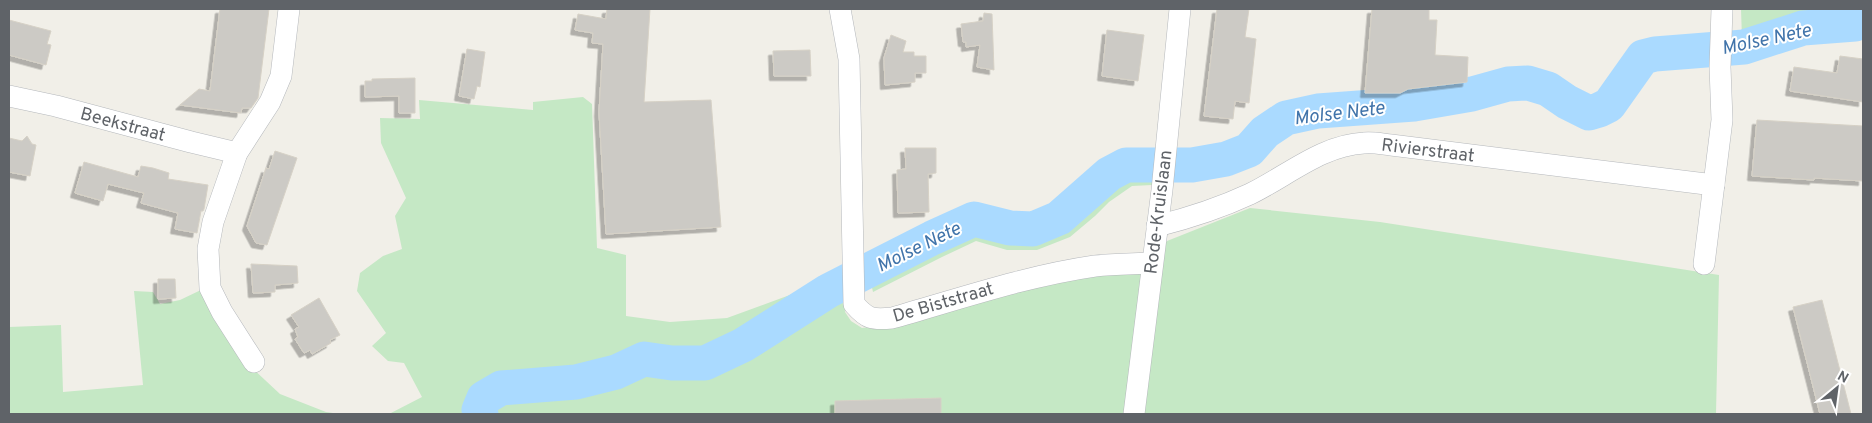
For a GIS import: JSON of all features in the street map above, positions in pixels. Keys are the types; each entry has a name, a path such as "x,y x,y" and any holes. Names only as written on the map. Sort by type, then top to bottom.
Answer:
{"street":[{"path":"254,362 222,312 210,288 208,249 213,222 237,153 270,102 280,76 289,9"},
{"name":"De Biststraat","path":"840,9 849,59 854,304 864,316 877,320 892,318 1006,285 1095,266 1152,263"},
{"name":"Rode-Kruislaan","path":"1134,414 1166,154 1180,9"},
{"path":"1704,264 1722,120 1720,60 1722,18"},
{"name":"Beekstraat","path":"9,96 56,106 237,153"},
{"name":"Rivierstraat","path":"1157,226 1189,218 1250,194 1300,165 1333,149 1364,143 1714,185"}],"green space":[{"path":"1741,9 1863,9 1863,14 1855,19 1808,23 1742,39"},
{"path":"583,97 592,104 597,248 626,255 626,316 670,322 727,318 806,289 844,291 845,312 851,321 862,328 898,323 1075,276 1139,270 1167,241 1250,208 1380,222 1719,275 1716,414 389,414 422,397 404,363 388,361 372,346 386,333 357,291 360,273 383,256 402,249 395,216 406,198 381,143 380,118 420,119 419,100 533,110 533,102"},
{"path":"1154,164 1152,185 1132,186 1109,202 1070,237 1037,250 1007,250 976,241 873,292 868,270 932,238 974,219 1010,228 1033,229 1059,218 1109,174 1126,165"},
{"path":"203,289 251,367 280,394 326,412 340,414 9,414 9,327 61,325 63,392 143,385 134,291 153,292 160,304 180,300"}],"building":[{"path":"220,9 269,9 258,98 251,108 242,108 241,113 180,105 199,89 210,91"},
{"path":"607,9 650,9 644,102 711,100 721,227 606,234 599,112 603,44 592,43 593,33 575,30 578,14 606,19"},
{"path":"1217,9 1249,9 1245,37 1256,39 1249,103 1235,101 1233,119 1204,116"},
{"path":"1372,9 1429,9 1429,20 1437,20 1435,55 1468,57 1467,82 1408,89 1400,93 1365,93"},
{"path":"984,13 992,14 994,70 977,67 980,45 966,47 966,42 963,42 961,24 983,21"},
{"path":"9,20 51,31 47,44 51,45 46,65 9,55"},
{"path":"1107,30 1144,35 1138,81 1102,76"},
{"path":"891,35 906,41 903,52 914,52 914,56 926,56 926,73 915,73 915,82 885,85 884,58"},
{"path":"467,49 485,52 480,87 477,86 474,99 459,96"},
{"path":"810,50 811,76 774,76 773,51"},
{"path":"1840,56 1863,59 1863,102 1790,91 1794,67 1837,73"},
{"path":"415,78 415,113 399,113 399,96 365,97 365,81 372,81 372,79"},
{"path":"1757,120 1863,126 1863,181 1752,176"},
{"path":"27,136 32,144 36,145 30,176 9,172 9,138 22,141"},
{"path":"905,148 936,148 936,173 928,174 929,212 898,213 897,170 906,169"},
{"path":"275,151 297,158 267,245 256,243 247,226 266,168 269,169"},
{"path":"84,162 138,177 141,166 153,168 169,173 168,179 208,185 197,233 175,229 178,213 141,203 144,193 108,184 103,201 75,193"},
{"path":"251,264 297,266 298,283 275,285 275,292 253,293"},
{"path":"158,279 175,279 176,298 158,299"},
{"path":"319,298 340,335 330,340 331,343 312,354 310,350 304,353 295,339 298,337 295,329 299,327 291,315"},
{"path":"1822,300 1851,414 1820,414 1793,307"},
{"path":"941,398 941,414 835,414 835,401"}],"waterway":[{"name":"Molse Nete","path":"481,414 479,410 484,398 501,388 576,382 616,372 644,359 672,363 705,363 743,345 828,291 932,238 974,219 1010,228 1033,229 1059,218 1109,174 1126,165 1192,165 1226,159 1249,150 1265,132 1286,118 1318,111 1414,104 1472,94 1508,84 1528,83 1548,89 1567,102 1589,113 1609,105 1643,57 1655,54 1744,47 1803,28 1855,24 1863,20"}]}
